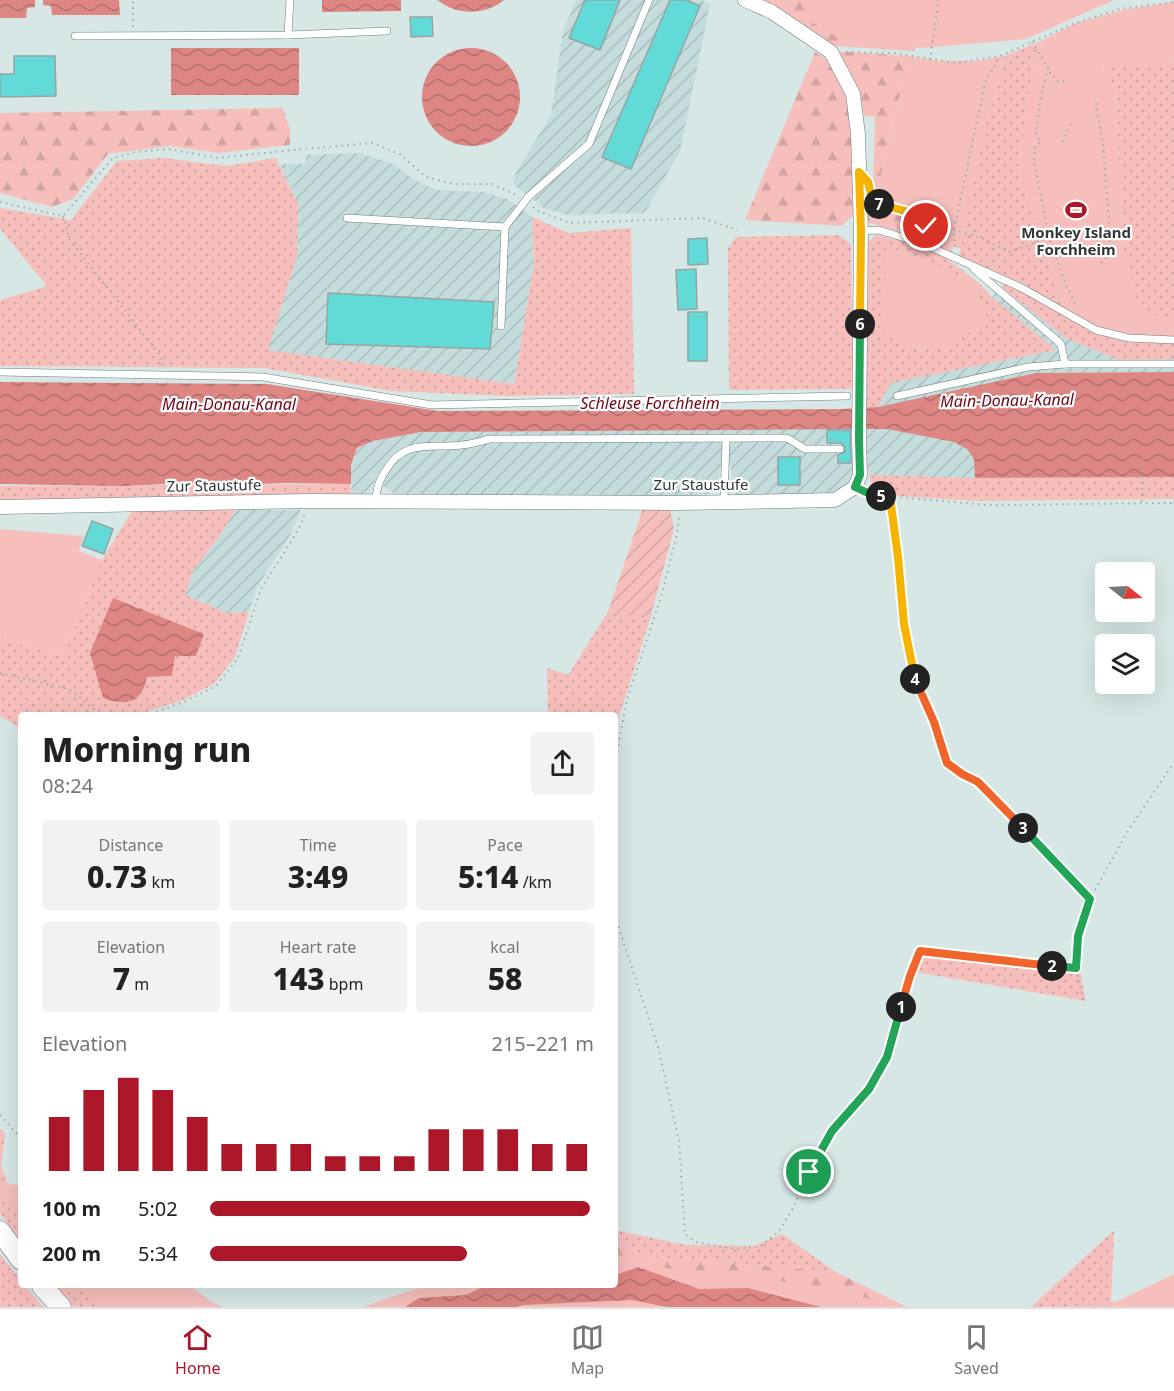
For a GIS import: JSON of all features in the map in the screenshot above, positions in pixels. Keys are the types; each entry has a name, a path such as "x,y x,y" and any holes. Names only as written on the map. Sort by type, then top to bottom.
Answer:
{"main road":[{"path":"0,1231 18,1256"},
{"path":"44,1288 61,1307"}],"street":[{"path":"745,0 772,12 831,52 853,94 858,134 861,231 853,395 859,439 860,475 855,487"},
{"name":"Zur Staustufe","path":"0,507 308,501 835,500 855,487"}],"lane":[{"path":"288,35 290,0"},
{"path":"501,326 505,227 524,201 589,144 649,0"},
{"path":"75,36 288,35 387,31"},
{"path":"347,218 505,227"},
{"path":"861,231 879,230 924,244 1022,288 1096,330 1139,338 1174,340"},
{"path":"969,264 1060,344 1065,364"},
{"path":"897,396 1028,367 1065,364 1174,364"},
{"path":"0,372 263,377 432,405 853,395"},
{"path":"724,502 726,438"},
{"path":"376,501 376,490 390,463 404,451 420,446 462,445 490,439 787,438 805,449 840,449"}],"path":[{"path":"133,0 133,36"},
{"path":"930,60 938,0"},
{"path":"831,52 893,53 956,63 999,56 1073,24 1120,9 1174,2"},
{"path":"1032,42 1058,82 1064,81"},
{"path":"955,259 954,230 985,83 999,56"},
{"path":"1052,73 1046,73 1036,136 1041,142 1035,146 1034,162 1049,237 1075,303 1072,316"},
{"path":"1096,103 1103,145 1110,237 1107,258 1099,265"},
{"path":"1063,142 1071,123"},
{"path":"63,216 113,158 136,152 169,149 218,158 372,143 400,154 426,177 454,184 492,184 514,194 538,211 570,223 702,218 738,230"},
{"path":"859,172 868,182 873,202 920,215 926,226 954,230 982,238 1010,252 1049,237"},
{"path":"0,202 63,216"},
{"path":"63,216 70,240 161,357 165,375"},
{"path":"1142,458 1142,503"},
{"path":"855,487 872,495 987,505 1174,502"},
{"path":"890,497 904,624 914,676 934,722 947,763 978,782 1090,899"},
{"path":"156,712 186,701 216,686 238,657 261,590 301,525 308,501"},
{"path":"618,747 627,699 661,597 677,534 681,502"},
{"path":"0,673 69,689 98,712"},
{"path":"1083,1000 1076,968 1078,936 1090,899 1126,834 1174,762"},
{"path":"618,925 658,1047 679,1141 685,1234 695,1242 736,1249 761,1246 779,1231 832,1131 869,1089 887,1057 910,976 920,951 1076,968"},
{"path":"0,1115 18,1133"}],"shaded area":[{"path":"576,0 701,0 710,4 680,151 645,213 567,215 544,208 513,184 516,172 551,115 563,31"},
{"path":"360,153 394,164 414,180 437,190 484,192 507,199 532,217 534,263 514,384 267,350 297,257 298,204 280,164 305,164 307,155"},
{"path":"1001,287 1066,338 1119,360 1174,359 1174,372 1036,373 878,407 891,383 1056,350 992,297"},
{"path":"856,429 856,465 852,478 847,486 836,494 749,496 736,494 732,488 731,466 721,465 715,491 707,495 401,498 383,486 386,479 378,474 369,492 352,498 350,470 357,449 373,441 421,432"},
{"path":"867,429 887,429 954,442 967,449 974,459 975,478 869,475"},
{"path":"235,510 301,510 291,534 257,587 249,612 227,613 185,595 193,571 219,537"}],"green space":[{"path":"758,0 855,0 925,8 914,51 834,46 784,11"},
{"path":"815,0 1114,0 1026,39 922,48 839,38 805,18"},
{"name":"Monkey Island Forchheim","path":"1174,2 1174,62 1153,68 1101,64 1116,90 1123,252 1141,312 1174,320 1174,338 1133,336 1094,327 1066,315 1018,168 1039,42 1074,24 1123,10"},
{"path":"1039,42 1018,168 1066,315 1174,338 1174,359 1119,360 1066,338 1001,287 1010,282 959,257 988,111 991,112 1005,56"},
{"path":"837,51 909,56 873,209 914,216 913,230 953,246 952,253 912,235 866,222 863,188 873,188 875,117 864,116 859,91"},
{"path":"815,52 826,59 848,95 853,216 841,226 745,220"},
{"path":"909,56 938,61 976,61 1005,56 991,112 988,112 961,249 912,230 914,216 873,209"},
{"path":"1174,62 1174,320 1141,313 1123,252 1116,90 1101,63 1153,68"},
{"path":"283,108 290,130 290,145 219,153 170,146 108,154 73,199 52,207 0,193 0,113"},
{"path":"164,158 226,166 276,158 298,204 297,257 268,350 514,384 534,263 532,217 569,233 631,228 634,394 508,396 391,391 264,368 0,366 0,300 47,286 0,229 0,208 71,220 117,161"},
{"path":"839,235 851,244 853,389 729,390 728,248 736,237"},
{"path":"876,235 931,251 961,269 957,276 909,253 906,347 936,346 947,350 982,322 986,309 974,300 979,283 992,297 1056,350 891,383 878,407 867,408 866,245"},
{"path":"886,247 909,253 957,275 961,269 979,283 974,300 986,309 982,322 947,350 936,346 906,347 881,331"},
{"path":"869,475 975,478 1174,477 1174,499 976,501 884,495 873,490"},
{"path":"350,484 352,498 0,499 0,486"},
{"path":"644,505 670,508 674,529 650,619 608,612"},
{"path":"235,510 219,537 193,571 185,595 227,613 249,612 235,657 214,684 183,700 147,712 18,712 18,727 0,717 0,638 62,656 102,560 132,511","holes":["113,599 172,676 147,677"]},
{"path":"0,529 83,536 79,551 102,560 62,656 0,638"},
{"path":"608,612 650,619 618,723 618,712 548,712 547,668 568,675"},
{"path":"918,951 1079,966 1086,1001 915,972"},
{"path":"0,1128 5,1134 1,1166 12,1194 18,1195 18,1238 0,1213"},
{"path":"0,1181 18,1185 18,1215 0,1188"},
{"path":"1114,1230 1111,1307 1031,1307"},
{"path":"618,1231 686,1245 754,1246 782,1234 836,1272 644,1256 618,1244"},
{"path":"618,1244 644,1256 836,1272 907,1307 821,1307 618,1275"},
{"path":"0,1254 18,1276 18,1288 27,1288 43,1307 0,1307"},
{"path":"618,1256 666,1268 708,1275 734,1275 811,1285 867,1298 892,1307 363,1307 422,1288 618,1288"},
{"path":"1174,1274 1174,1307 1061,1307 1116,1302"},
{"path":"54,1288 179,1288 223,1307 74,1307"},
{"path":"82,1288 193,1288 219,1307 103,1307"}],"water":[{"path":"0,0 35,0 35,7 27,8 26,18 0,18"},
{"path":"43,0 119,0 120,15 52,15 51,6 43,5"},
{"path":"322,0 401,0 401,11 322,12"},
{"path":"437,0 504,0 486,10 472,12 451,8"},
{"path":"171,48 299,48 299,95 171,95"},
{"path":"471,48 490,51 506,62 517,78 520,97 517,116 506,132 490,143 471,146 452,143 436,132 425,116 422,97 425,78 436,62 452,51"},
{"name":"Main-Donau-Kanal","path":"1174,372 1174,477 975,478 974,459 967,449 954,442 887,429 856,429 421,432 373,441 357,448 351,465 351,484 120,486 0,484 0,382 267,384 438,411 841,409 878,407 1036,373"},
{"path":"113,598 204,634 196,656 175,656 172,676 147,677 139,696 125,702 103,698 90,653"},
{"path":"638,1267 699,1289 748,1288 821,1307 667,1307 632,1300 517,1307 405,1307 419,1298 466,1295 481,1288 618,1288 618,1274"}],"building":[{"path":"585,0 620,0 600,50 569,38"},
{"path":"670,0 686,0 700,6 631,169 602,157"},
{"path":"410,17 432,17 433,36 411,37"},
{"path":"14,56 55,56 56,96 0,97 0,74 14,74"},
{"path":"707,238 708,264 688,265 688,239"},
{"path":"696,269 697,309 678,310 676,270"},
{"path":"328,293 494,302 490,349 326,344"},
{"path":"688,312 707,312 707,361 688,361"},
{"path":"827,430 850,430 851,463 838,463 838,455 845,452 845,447 841,443 827,443"},
{"path":"778,457 800,457 800,485 778,485"},
{"path":"92,521 113,529 104,554 82,546"}],"place":[{"name":"Monkey Island Forchheim","path":"1076,210"}],"route":[{"path":"809,1172 832,1131 869,1089 887,1057 910,976 920,951 1076,968 1078,936 1090,899 978,782 947,763 934,722 914,676 904,624 890,497 872,495 855,487 860,475 861,231 859,172 868,182 873,202 920,215 926,226"}],"water label":[{"name":"Schleuse Forchheim","path":"650,403"}]}
